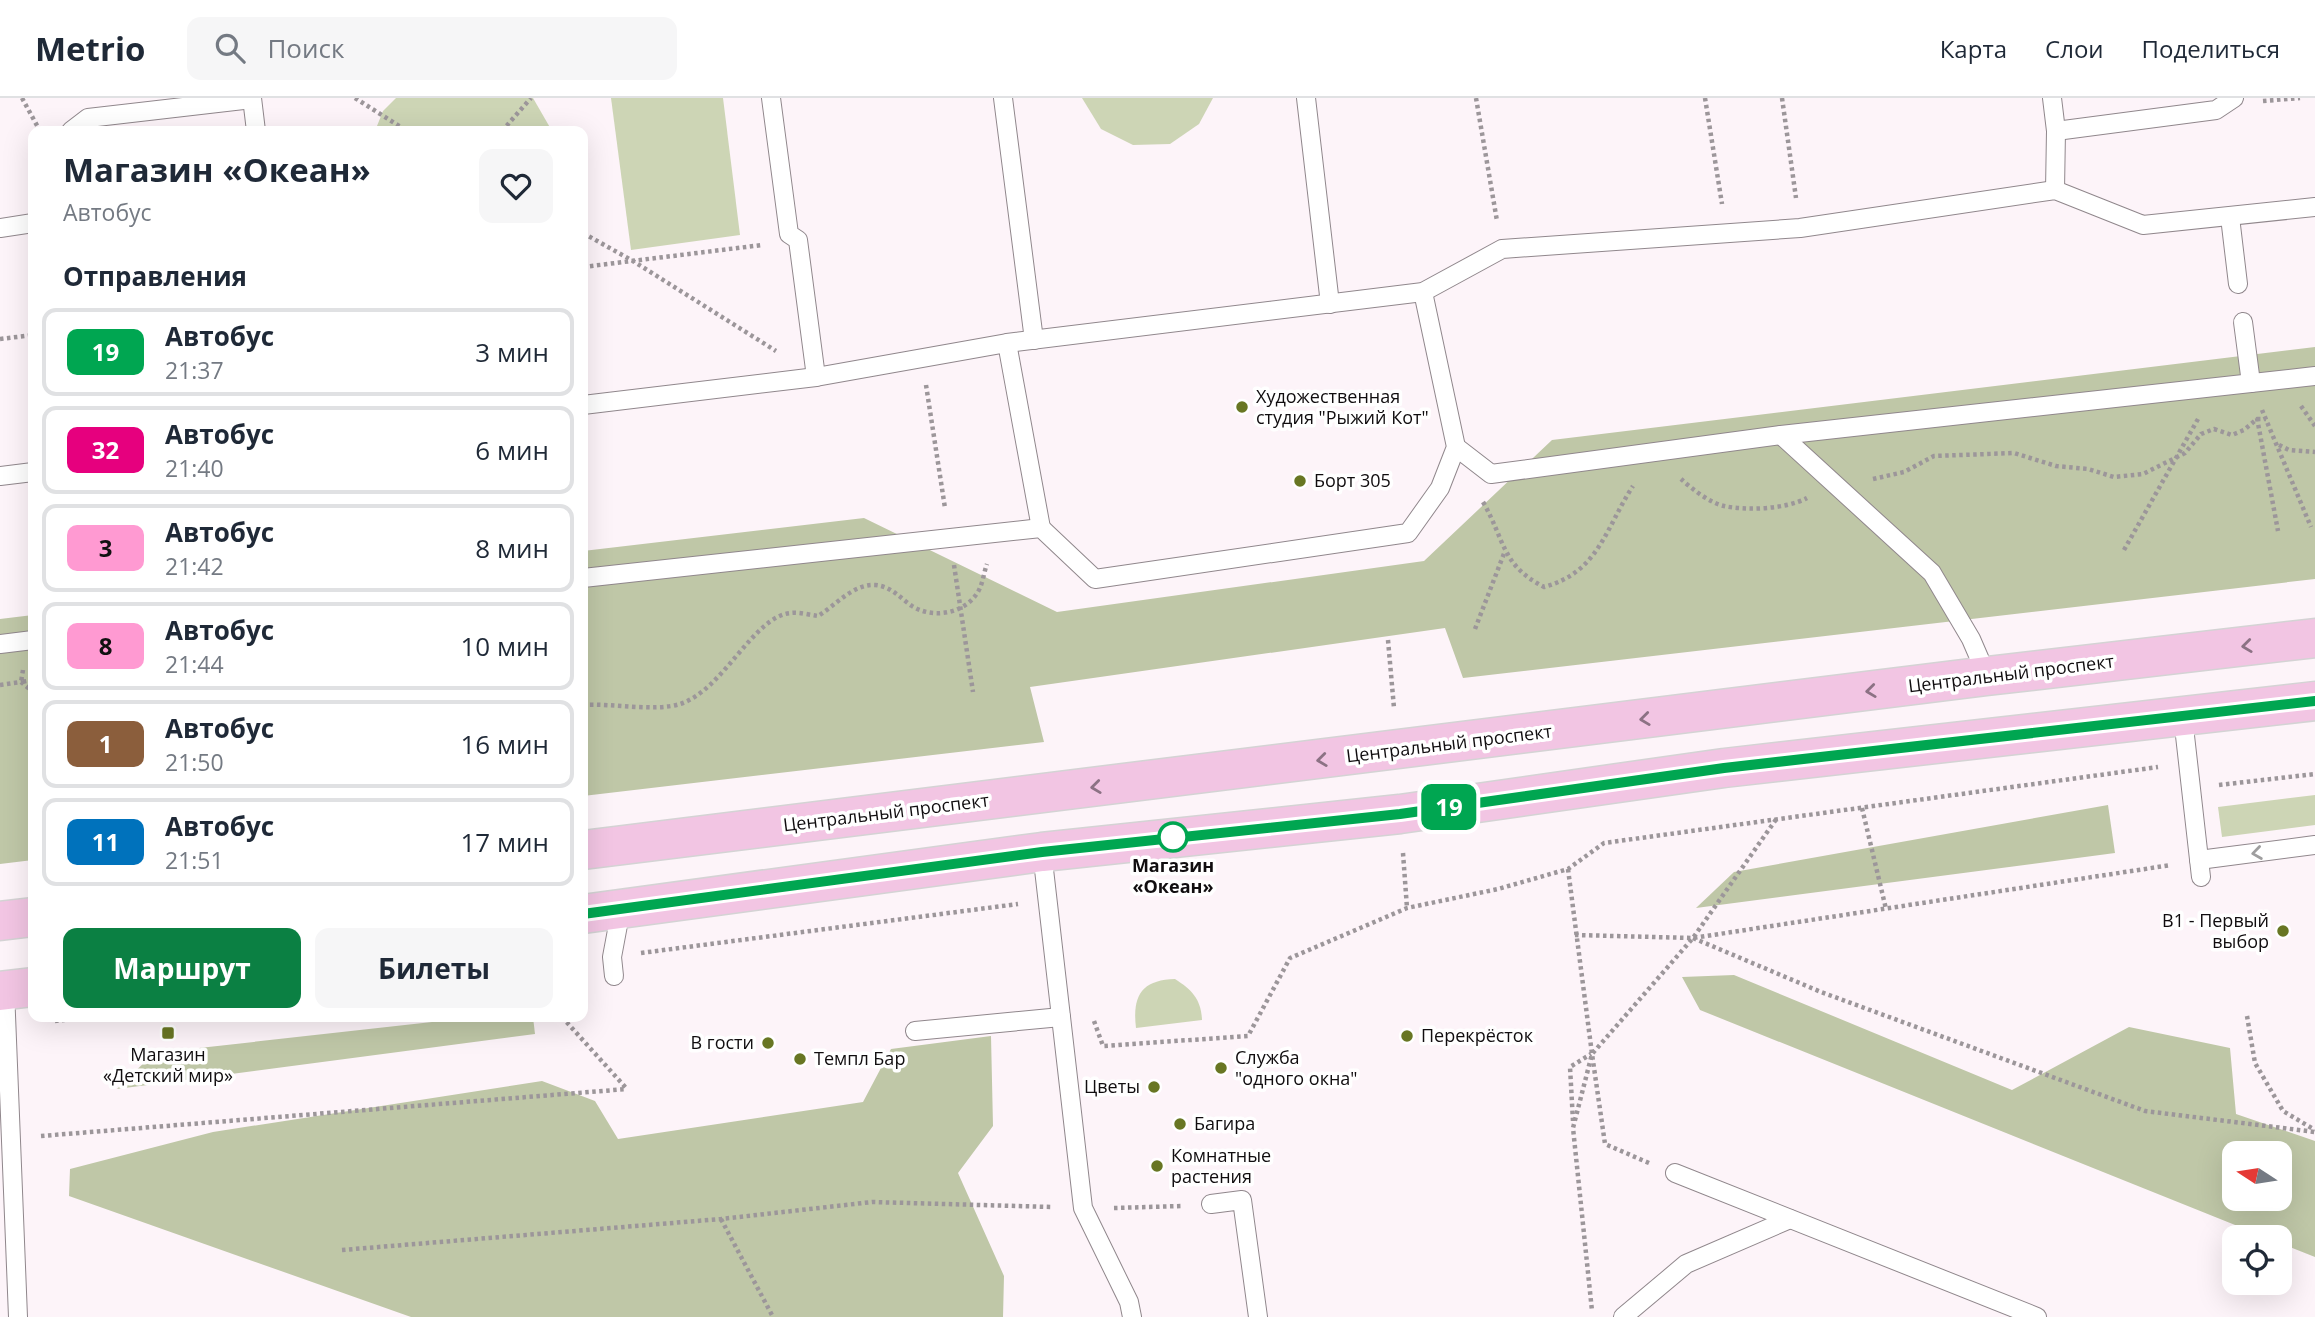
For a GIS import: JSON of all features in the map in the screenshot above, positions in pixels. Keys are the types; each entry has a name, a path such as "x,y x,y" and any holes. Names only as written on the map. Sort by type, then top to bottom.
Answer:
{"main road":[{"name":"Центральный проспект","path":"588,849 1987,676 2315,639"},
{"path":"588,913 1042,852 1400,814 1724,768 2315,701"},
{"path":"0,921 28,918"}],"lane":[{"path":"771,98 789,234 798,240 816,377"},
{"path":"1003,98 1034,340"},
{"path":"1306,98 1330,304"},
{"path":"2052,98 2056,131 2056,190"},
{"path":"2056,131 2216,110 2234,98"},
{"path":"78,126 88,118 252,99 255,126"},
{"path":"588,404 816,377 1007,343 1423,292 1502,249 1800,228 2056,190 2143,225 2315,207"},
{"path":"2230,217 2238,284"},
{"path":"0,228 28,224"},
{"path":"1007,343 1041,528 1095,579 1408,533 1440,488 1456,447 1423,292"},
{"path":"2243,322 2251,383"},
{"path":"1456,447 1491,474 1781,435 2315,376"},
{"path":"1781,435 1932,573 1971,639 1987,676"},
{"path":"0,476 28,473"},
{"path":"588,577 1041,528"},
{"path":"0,644 28,641"},
{"path":"2183,718 2200,869 2315,845"},
{"path":"1042,852 1083,1208 1129,1302 1132,1317"},
{"path":"614,976 612,957 621,909"},
{"path":"13,989 12,1138 18,1317"},
{"path":"915,1031 1062,1017"},
{"path":"1675,1173 2037,1317"},
{"path":"1211,1204 1242,1200 1258,1317"},
{"path":"1623,1317 1686,1264 1790,1219"}],"path":[{"path":"22,98 37,126"},
{"path":"355,98 399,126"},
{"path":"506,126 531,98"},
{"path":"1476,98 1502,249"},
{"path":"1705,98 1726,234"},
{"path":"1782,98 1800,228"},
{"path":"2256,98 2265,102 2300,98"},
{"path":"588,236 633,261 816,377"},
{"path":"588,266 798,240"},
{"path":"0,339 28,336"},
{"path":"2251,383 2278,531"},
{"path":"2251,383 2311,527"},
{"path":"2124,550 2216,386"},
{"path":"1837,486 1904,472 1934,456 2014,453 2056,466 2088,469 2114,477 2143,474 2185,453 2201,434 2214,429 2232,435 2244,430 2257,419 2266,419"},
{"path":"2278,445 2289,450 2315,452"},
{"path":"1680,478 1723,506 1796,504 1816,494"},
{"path":"1440,488 1480,497 1505,550 1522,576 1544,587 1566,581 1599,549 1617,510 1636,481"},
{"path":"1475,629 1505,550"},
{"path":"588,705 630,704 656,708 682,704 709,687 765,624 790,612 818,616 855,588 876,585 895,592 914,607 939,614 963,608 978,591 988,562 994,557"},
{"path":"0,685 28,681"},
{"path":"21,682 28,688"},
{"path":"1089,1010 1103,1046 1248,1036 1290,958 1407,908 1497,889 1568,869 1604,843 1777,817 1862,808 2187,763"},
{"path":"2190,788 2315,774"},
{"path":"1862,808 1886,909"},
{"path":"1593,1317 1573,1128 1570,1067 1592,1054 1693,938 1777,817"},
{"path":"1568,869 1605,1144 1675,1173"},
{"path":"1575,934 1693,938 1886,909 2200,869"},
{"path":"612,957 1048,901"},
{"path":"1693,938 1821,992 2145,1111 2315,1131"},
{"path":"2247,1016 2255,1063 2283,1111 2315,1131"},
{"path":"12,1138 627,1089 567,1022"},
{"path":"1573,1128 1592,1054"},
{"path":"342,1250 721,1219 872,1202 1154,1209 1211,1204"},
{"path":"721,1219 773,1317"}],"green space":[{"path":"396,98 533,98 549,126 377,126 383,111"},
{"path":"611,98 723,98 740,235 631,250"},
{"path":"1082,98 1213,98 1199,124 1170,144 1133,145 1101,129"},
{"path":"2315,347 2315,579 1463,678 1445,628 1030,687 1044,742 588,795 588,550 864,518 1057,612 1424,561 1552,440"},
{"path":"28,616 28,861 0,864 0,619"},
{"path":"2315,795 2315,825 2222,837 2218,807"},
{"path":"2108,805 2115,853 1696,908 1734,872"},
{"path":"1734,975 2012,1090 2129,1027 2230,1048 2236,1114 2315,1141 2315,1257 2292,1248 2292,1225 2235,1225 1700,1010 1682,977"},
{"path":"1175,979 1195,996 1202,1020 1136,1028 1136,1007 1142,992 1154,982"},
{"path":"432,1022 534,1022 535,1034 117,1089 154,1053"},
{"path":"991,1036 993,1126 958,1173 1004,1276 1003,1317 411,1317 69,1196 70,1169 213,1132 542,1081 595,1101 618,1139 863,1102 891,1049"}],"bus line":[{"name":"19","path":"588,913 1042,852 1331,819 1400,814 1724,768 2315,701"}],"place":[{"name":"Художественная студия \"Рыжий Кот\"","path":"1242,407"},
{"name":"Борт 305","path":"1300,481"},
{"name":"Магазин «Океан»","path":"1173,837"},
{"name":"В1 - Первый выбор","path":"2283,931"},
{"name":"Магазин «Детский мир»","path":"168,1033"},
{"name":"Перекрёсток","path":"1407,1036"},
{"name":"В гости","path":"768,1043"},
{"name":"Темпл Бар","path":"800,1059"},
{"name":"Служба \"одного окна\"","path":"1221,1068"},
{"name":"Цветы","path":"1154,1087"},
{"name":"Багира","path":"1180,1124"},
{"name":"Комнатные растения","path":"1157,1166"}]}
